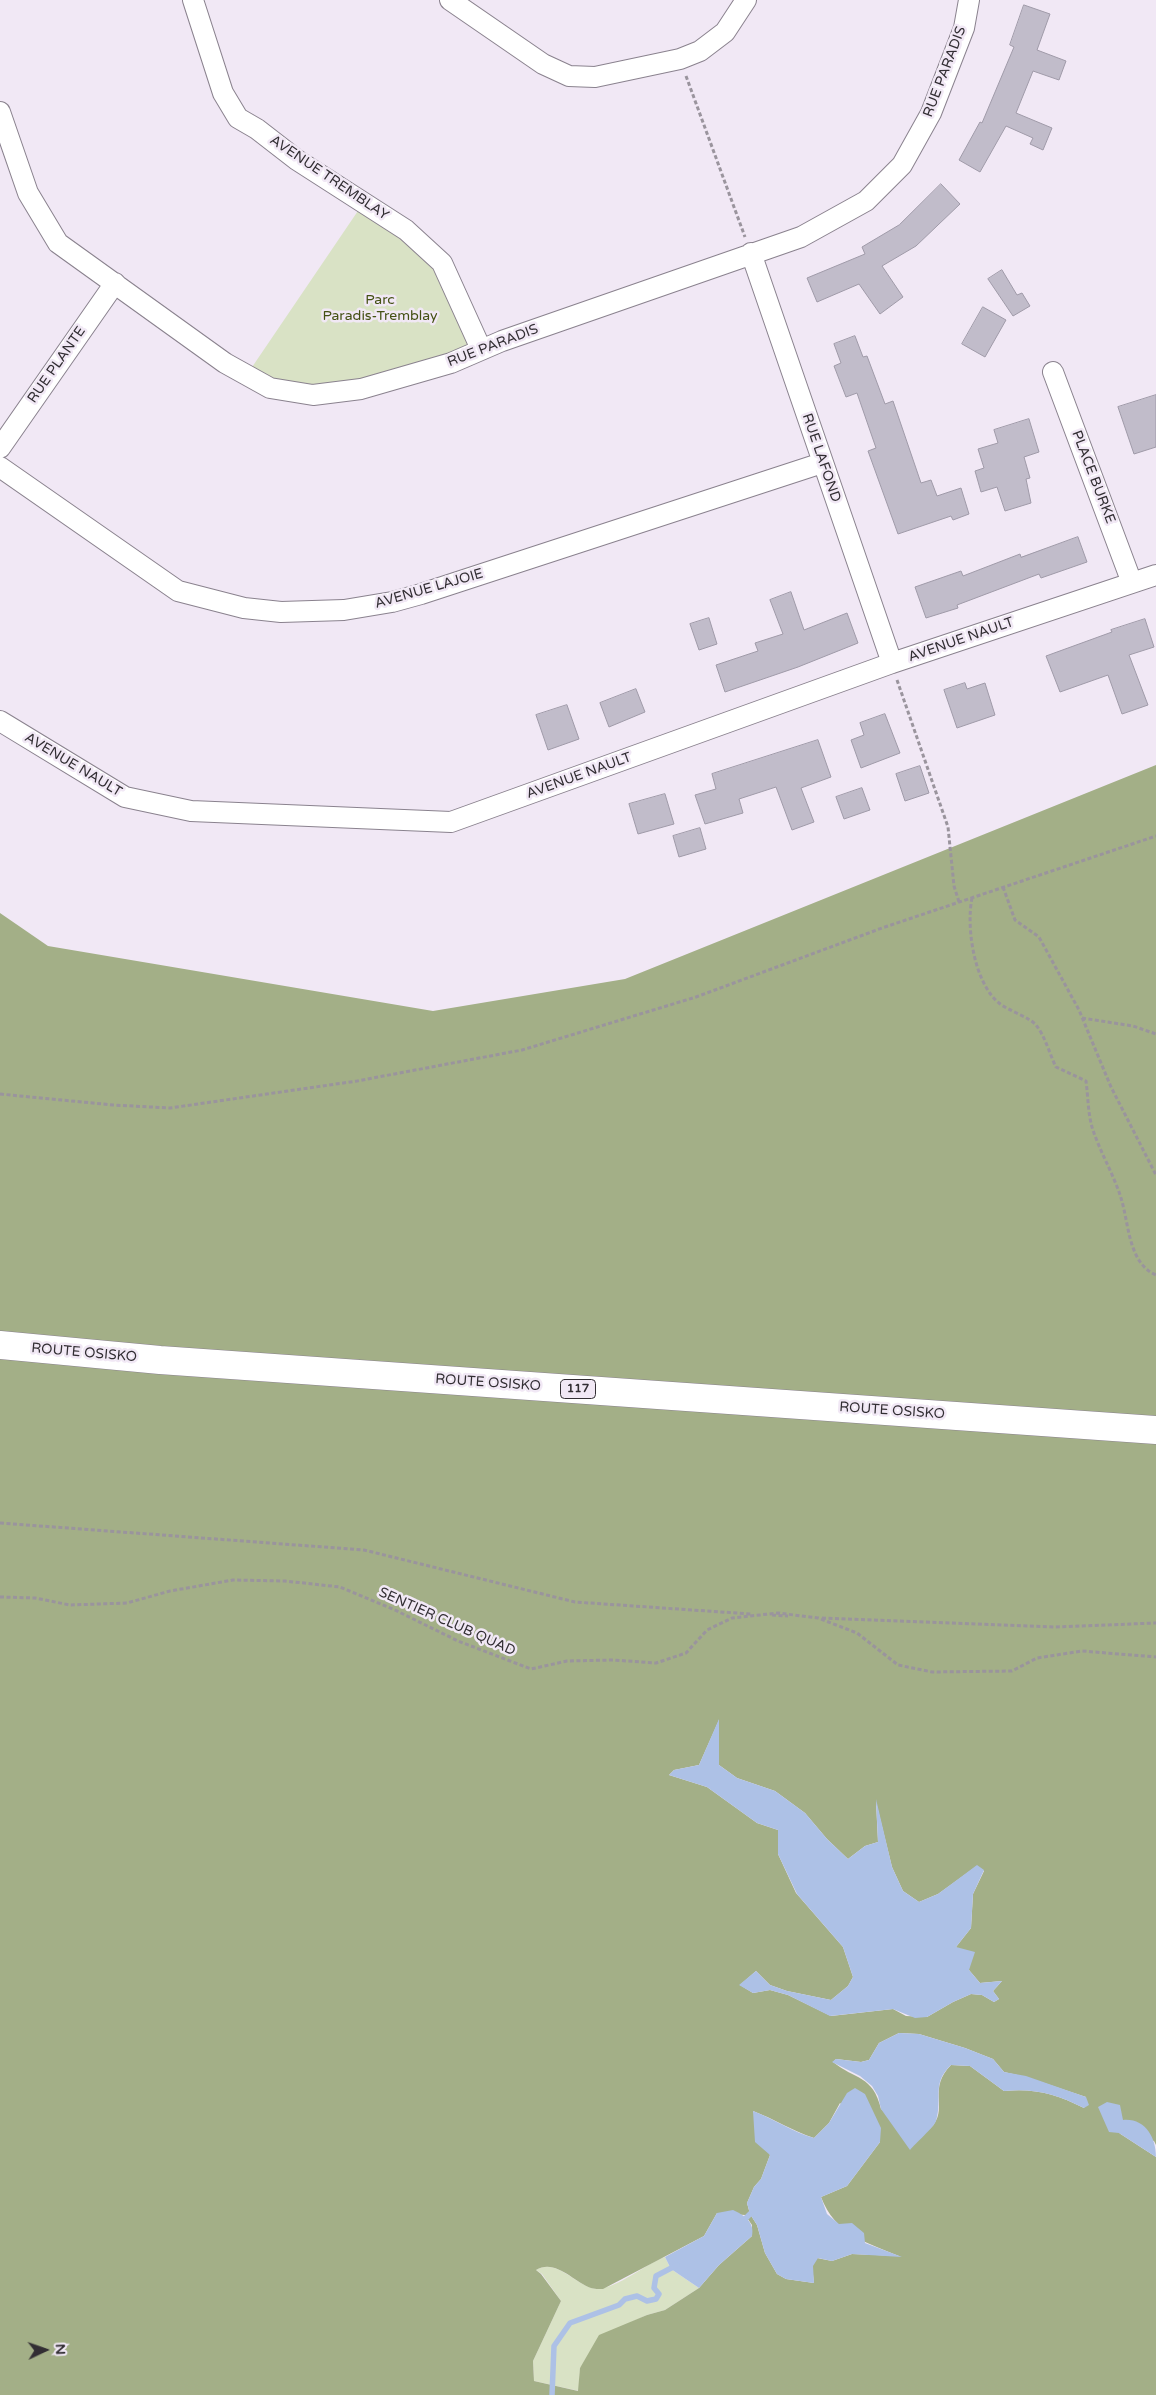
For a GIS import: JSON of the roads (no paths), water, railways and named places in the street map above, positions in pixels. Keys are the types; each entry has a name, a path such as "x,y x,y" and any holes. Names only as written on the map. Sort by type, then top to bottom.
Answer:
{"highway":[{"name":"ROUTE OSISKO","path":"0,1345 180,1361 1156,1430"}],"street":[{"name":"AVENUE TREMBLAY","path":"193,0 223,93 238,118 298,160 406,230 442,263 481,350"},
{"path":"450,0 543,64 570,76 595,77 680,60 700,50 725,32 746,0"},
{"name":"RUE PARADIS","path":"0,112 28,193 58,243 225,363 270,388 313,395 361,389 451,363 481,350 751,253 801,237 842,216 866,201 902,165 931,113 942,88 964,28 969,0"},
{"name":"RUE LAFOND","path":"751,253 892,664"},
{"name":"RUE PLANTE","path":"0,448 115,283"},
{"name":"PLACE BURKE","path":"1053,372 1132,583"},
{"name":"AVENUE LAJOIE","path":"0,467 178,591 244,608 281,612 344,610 392,602 822,463"},
{"name":"AVENUE NAULT","path":"0,721 125,797 191,811 451,822 892,664 1156,575"}],"water":[{"path":"719,1719 719,1765 737,1778 775,1791 805,1813 827,1839 848,1859 865,1846 878,1842 876,1799 892,1867 903,1891 919,1902 938,1894 977,1865 984,1870 973,1894 971,1928 956,1947 975,1952 969,1970 980,1983 1002,1981 993,1991 999,1999 994,2002 982,1995 971,1994 927,2017 915,2018 893,2009 830,2016 788,1995 770,1990 753,1993 739,1985 756,1971 770,1985 787,1991 831,2000 848,1986 853,1977 843,1947 797,1894 778,1854 778,1830 757,1823 707,1787 669,1775 674,1770 699,1765"},
{"path":"899,2033 919,2034 965,2048 993,2059 1004,2072 1026,2076 1086,2097 1089,2105 1084,2108 1064,2099 1036,2091 1004,2091 970,2066 951,2065 945,2072 939,2085 938,2113 935,2124 910,2150 881,2109 878,2096 872,2086 860,2076 832,2062 836,2059 861,2062 869,2060 879,2043"},
{"path":"855,2088 865,2094 881,2128 880,2142 847,2186 821,2197 827,2214 839,2224 852,2223 864,2233 865,2243 902,2257 852,2254 832,2261 818,2258 813,2266 814,2283 786,2279 777,2274 765,2253 757,2225 750,2214 747,2203 754,2187 761,2179 770,2155 755,2142 753,2111 814,2138 829,2123 847,2093"},
{"path":"1107,2102 1120,2105 1123,2120 1137,2122 1148,2130 1154,2142 1156,2157 1119,2133 1109,2132 1098,2107"},
{"path":"733,2210 748,2220 752,2227 752,2236 719,2265 699,2288 671,2269 665,2257 704,2236 717,2213"}],"waterway":[{"path":"741,2223 750,2214"},
{"path":"552,2395 554,2346 570,2323 619,2305 625,2299 637,2296 647,2301 656,2299 659,2294 654,2288 656,2276 677,2265"}],"park label":[{"name":"Parc Paradis-Tremblay","path":"380,308"}]}
